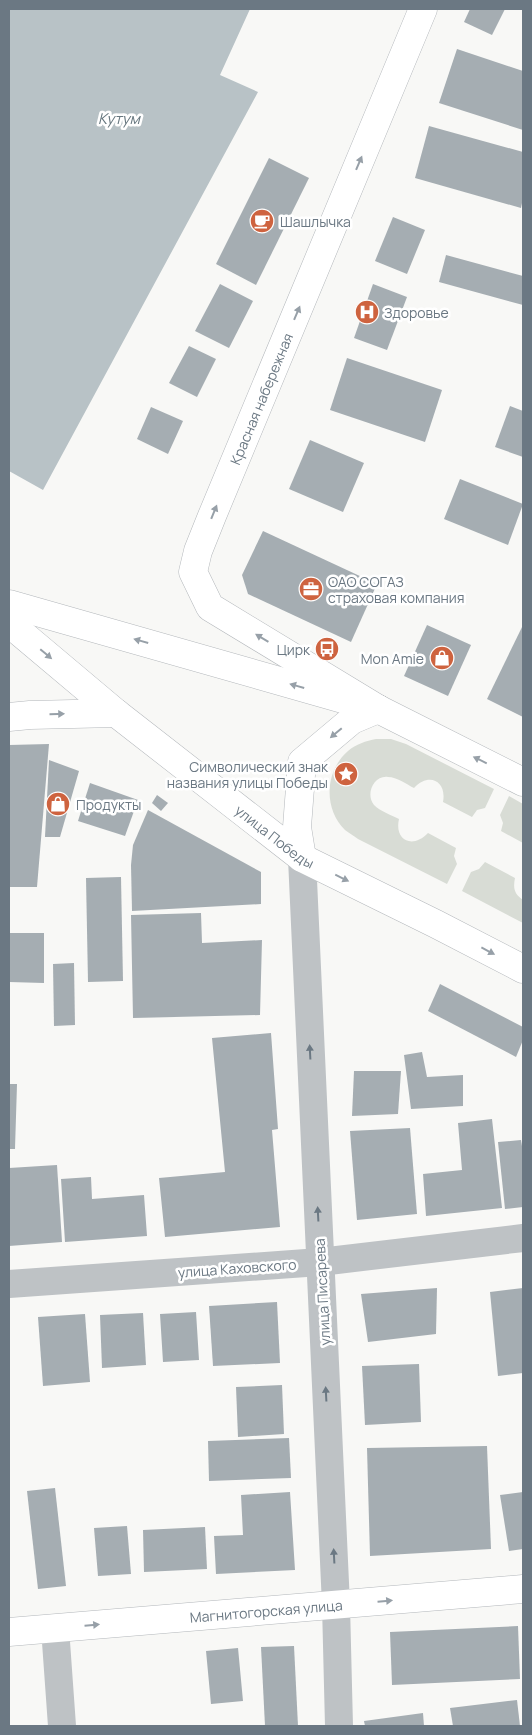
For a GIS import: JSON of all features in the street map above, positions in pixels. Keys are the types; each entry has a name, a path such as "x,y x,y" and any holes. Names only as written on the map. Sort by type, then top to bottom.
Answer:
{"main road":[{"name":"Красная набережная","path":"378,709 210,607 193,572 198,551 212,516 423,9"},
{"path":"9,604 378,709 523,782"},
{"name":"улица Победы","path":"9,622 116,713 302,858 523,969"},
{"path":"302,858 297,827 302,762 352,720 378,709"},
{"path":"9,717 116,713"},
{"name":"Магнитогорская улица","path":"9,1632 523,1589"}],"street":[{"name":"улица Писарева","path":"302,858 336,1605 338,1726"},
{"name":"улица Каховского","path":"9,1284 320,1262 523,1238"},
{"path":"55,1628 62,1726"}],"shaded area":[{"path":"376,739 391,739 406,744 494,789 485,808 477,810 472,817 443,802 444,795 442,789 436,781 425,780 414,788 395,778 383,777 372,786 371,801 382,811 399,819 399,833 406,840 416,841 428,833 456,848 454,856 457,864 447,884 358,839 345,830 333,811 330,801 331,779 340,759 354,746"},
{"path":"509,796 523,804 523,843 501,831 503,823 500,815"},
{"path":"485,862 515,878 515,891 523,900 523,923 462,891 471,872 479,869"}],"water":[{"name":"Кутум","path":"9,9 250,9 220,75 258,92 43,490 9,471"}],"building":[{"path":"470,9 505,9 492,35 464,22"},
{"path":"457,49 523,71 523,130 439,103"},
{"path":"429,126 523,152 523,198 521,208 415,178"},
{"path":"269,158 309,178 256,285 216,264"},
{"path":"393,217 425,230 407,274 375,261"},
{"path":"446,255 523,276 523,305 439,282"},
{"path":"220,284 253,301 229,348 195,331"},
{"path":"373,284 407,297 387,350 354,338"},
{"path":"189,346 216,359 197,397 169,383"},
{"path":"347,358 442,390 425,442 330,410"},
{"path":"510,406 523,411 523,457 495,447"},
{"path":"151,407 183,421 168,454 137,439"},
{"path":"310,440 364,463 343,512 289,489"},
{"path":"460,479 523,504 508,545 444,519"},
{"name":"ОАО СОГАЗ страховая компания","path":"263,531 377,584 351,642 248,594 242,575"},
{"path":"427,625 471,645 448,696 404,676"},
{"path":"523,625 523,717 487,699"},
{"path":"49,744 37,887 9,887 9,745"},
{"name":"Продукты","path":"49,760 79,771 60,837 45,837"},
{"path":"90,783 138,800 125,836 78,821"},
{"path":"157,795 168,803 161,811 152,803"},
{"path":"148,810 261,872 261,904 132,911 131,865 133,845"},
{"path":"121,877 123,981 88,982 86,878"},
{"path":"201,913 202,943 262,940 260,1015 133,1018 131,915"},
{"path":"9,933 44,933 44,983 9,982"},
{"path":"74,963 75,1025 54,1026 53,964"},
{"path":"440,984 523,1027 523,1040 516,1057 428,1011"},
{"path":"271,1033 278,1129 272,1130 280,1227 165,1237 159,1178 225,1172 212,1038"},
{"path":"422,1052 427,1077 463,1075 463,1106 411,1109 404,1055"},
{"path":"354,1071 401,1071 398,1114 352,1116"},
{"path":"9,1084 17,1084 15,1149 9,1149"},
{"path":"492,1119 502,1208 426,1216 423,1174 462,1170 458,1123"},
{"path":"410,1128 417,1214 357,1220 350,1131"},
{"path":"521,1140 523,1152 523,1207 505,1209 498,1142"},
{"path":"57,1165 62,1242 9,1246 9,1168"},
{"path":"91,1177 92,1199 144,1195 147,1236 65,1242 61,1179"},
{"path":"437,1288 436,1334 368,1342 361,1294"},
{"path":"523,1288 523,1373 498,1376 490,1292"},
{"path":"277,1302 280,1363 213,1366 209,1306"},
{"path":"196,1312 199,1360 163,1362 160,1314"},
{"path":"143,1313 146,1365 102,1368 100,1315"},
{"path":"85,1314 90,1382 43,1386 38,1317"},
{"path":"419,1364 421,1422 365,1425 362,1366"},
{"path":"282,1385 284,1434 238,1437 236,1387"},
{"path":"289,1438 291,1478 209,1481 208,1441"},
{"path":"487,1446 491,1549 370,1556 367,1448"},
{"path":"55,1488 66,1586 38,1589 27,1491"},
{"path":"290,1492 295,1570 216,1574 214,1536 243,1535 241,1495"},
{"path":"523,1492 523,1549 509,1551 500,1495"},
{"path":"127,1526 131,1574 98,1576 94,1528"},
{"path":"205,1527 207,1569 144,1572 143,1530"},
{"path":"518,1626 520,1679 392,1685 390,1632"},
{"path":"294,1646 298,1726 265,1726 261,1647"},
{"path":"238,1648 243,1701 211,1704 206,1651"},
{"path":"517,1700 520,1726 453,1726 450,1708"},
{"path":"423,1713 424,1726 365,1726 364,1721"}],"place":[{"name":"Шашлычка","path":"262,221"},
{"name":"Здоровье","path":"367,312"},
{"name":"ОАО СОГАЗ страховая компания","path":"311,589"},
{"name":"Цирк","path":"327,649"},
{"name":"Mon Amie","path":"442,658"},
{"name":"Символический знак названия улицы Победы","path":"346,774"},
{"name":"Продукты","path":"58,804"}]}
